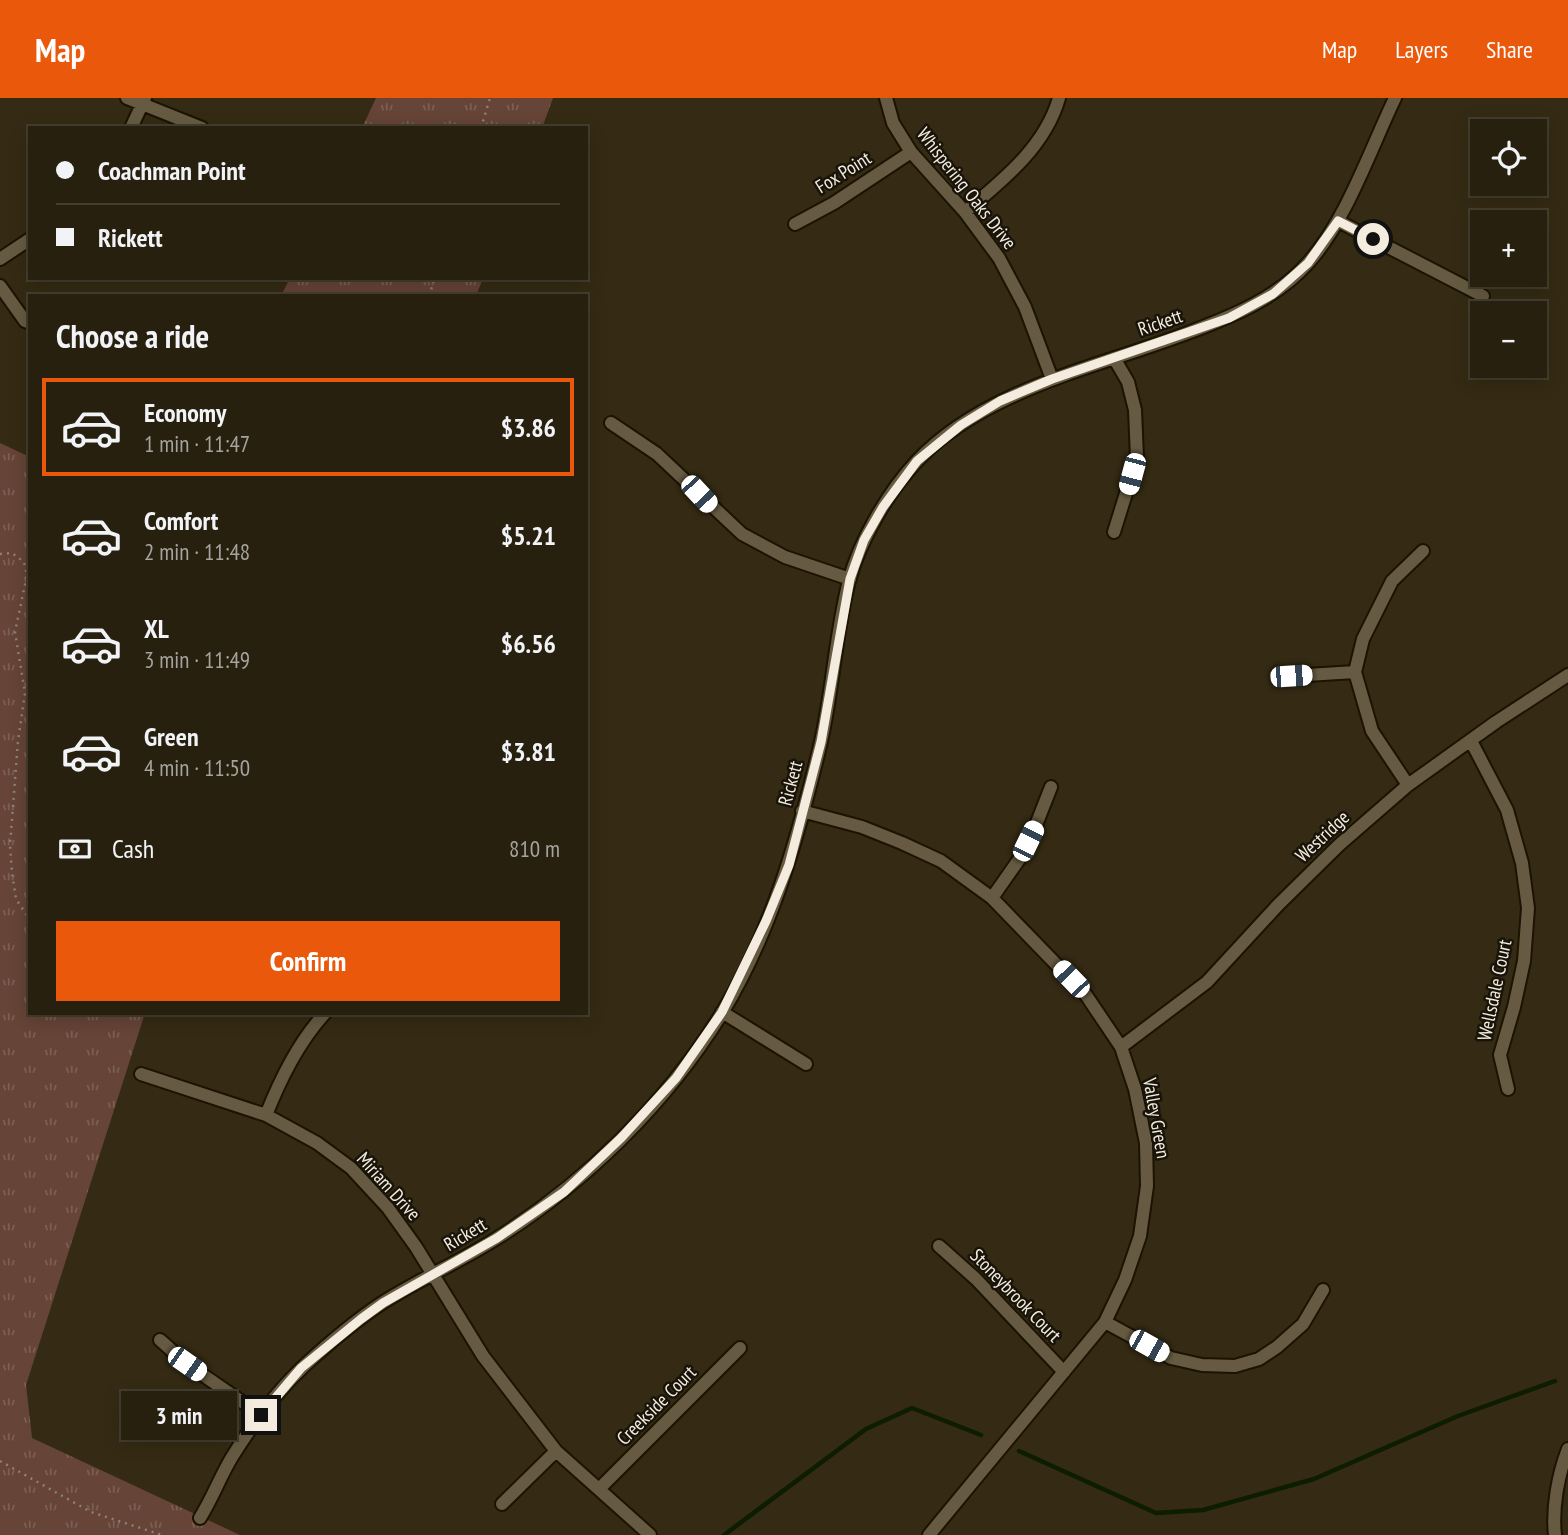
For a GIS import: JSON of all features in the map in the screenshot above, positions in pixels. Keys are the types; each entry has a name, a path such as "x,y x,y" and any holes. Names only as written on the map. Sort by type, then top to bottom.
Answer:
{"street":[{"path":"127,98 144,101 198,126"},
{"name":"Whispering Oaks Drive","path":"886,98 893,123 911,152 965,212 999,258 1025,307 1052,379"},
{"path":"965,212 1025,159 1054,115 1059,98"},
{"name":"Rickett","path":"200,1518 231,1459 261,1415 301,1368 339,1335 383,1303 497,1238 564,1192 621,1138 676,1078 722,1012 766,921 789,865 821,742 850,579 864,540 883,507 917,461 961,425 1000,401 1052,379 1229,318 1273,294 1308,263 1338,221 1395,98"},
{"path":"132,126 144,101"},
{"name":"Fox Point","path":"795,224 911,152"},
{"path":"1338,221 1483,296"},
{"path":"0,260 28,240"},
{"path":"0,286 28,323"},
{"path":"1114,358 1128,382 1135,410 1137,458 1114,532"},
{"path":"611,423 657,454 742,534 785,557 850,579"},
{"path":"1408,785 1372,731 1354,672 1363,639 1392,581 1423,551"},
{"path":"1291,676 1354,672"},
{"name":"Westridge","path":"1121,1047 1207,982 1278,905 1339,845 1408,785 1568,675"},
{"name":"Wellsdale Court","path":"1471,741 1507,810 1522,863 1528,908 1524,961 1500,1055 1508,1089"},
{"path":"992,898 1020,858 1051,787"},
{"name":"Valley Green","path":"802,811 862,827 902,843 941,861 992,898 1086,995 1121,1047 1135,1089 1146,1143 1147,1186 1140,1236 1125,1280 1105,1322 929,1535"},
{"path":"722,1012 806,1064"},
{"path":"266,1115 282,1077 309,1031 323,1015"},
{"name":"Miriam Drive","path":"141,1074 266,1115 317,1143 351,1168 388,1208 416,1247 483,1356 556,1451 650,1535"},
{"name":"Stoneybrook Court","path":"939,1246 976,1279 1064,1372"},
{"path":"1105,1322 1171,1359 1202,1365 1235,1366 1259,1359 1277,1347 1303,1324 1323,1290"},
{"path":"160,1340 187,1364 261,1415"},
{"name":"Creekside Court","path":"600,1489 740,1348"},
{"path":"1555,1535 1553,1519 1562,1464 1568,1450"},
{"path":"502,1504 556,1451"}],"path":[{"path":"482,126 490,98"},
{"path":"0,554 12,553 24,562 27,575 15,632 25,693 18,741 10,845 16,900 28,915"},
{"path":"0,1461 91,1512 162,1535"}],"green space":[{"path":"376,98 553,98 543,126 363,126"},
{"path":"289,280 482,280 477,294 282,294"},
{"path":"0,443 28,456 28,1015 144,1015 26,1385 32,1438 240,1535 0,1535"}],"waterway":[{"path":"1019,1451 1156,1513 1203,1510 1314,1479 1458,1416 1555,1381"},
{"path":"724,1535 866,1429 912,1408 981,1435"}],"route":[{"path":"261,1415 301,1368 339,1335 383,1303 497,1238 564,1192 621,1138 676,1078 722,1012 741,976 789,865 821,742 850,579 864,540 883,507 917,461 961,425 1000,401 1052,379 1229,318 1273,294 1308,263 1338,221 1373,239"}]}
